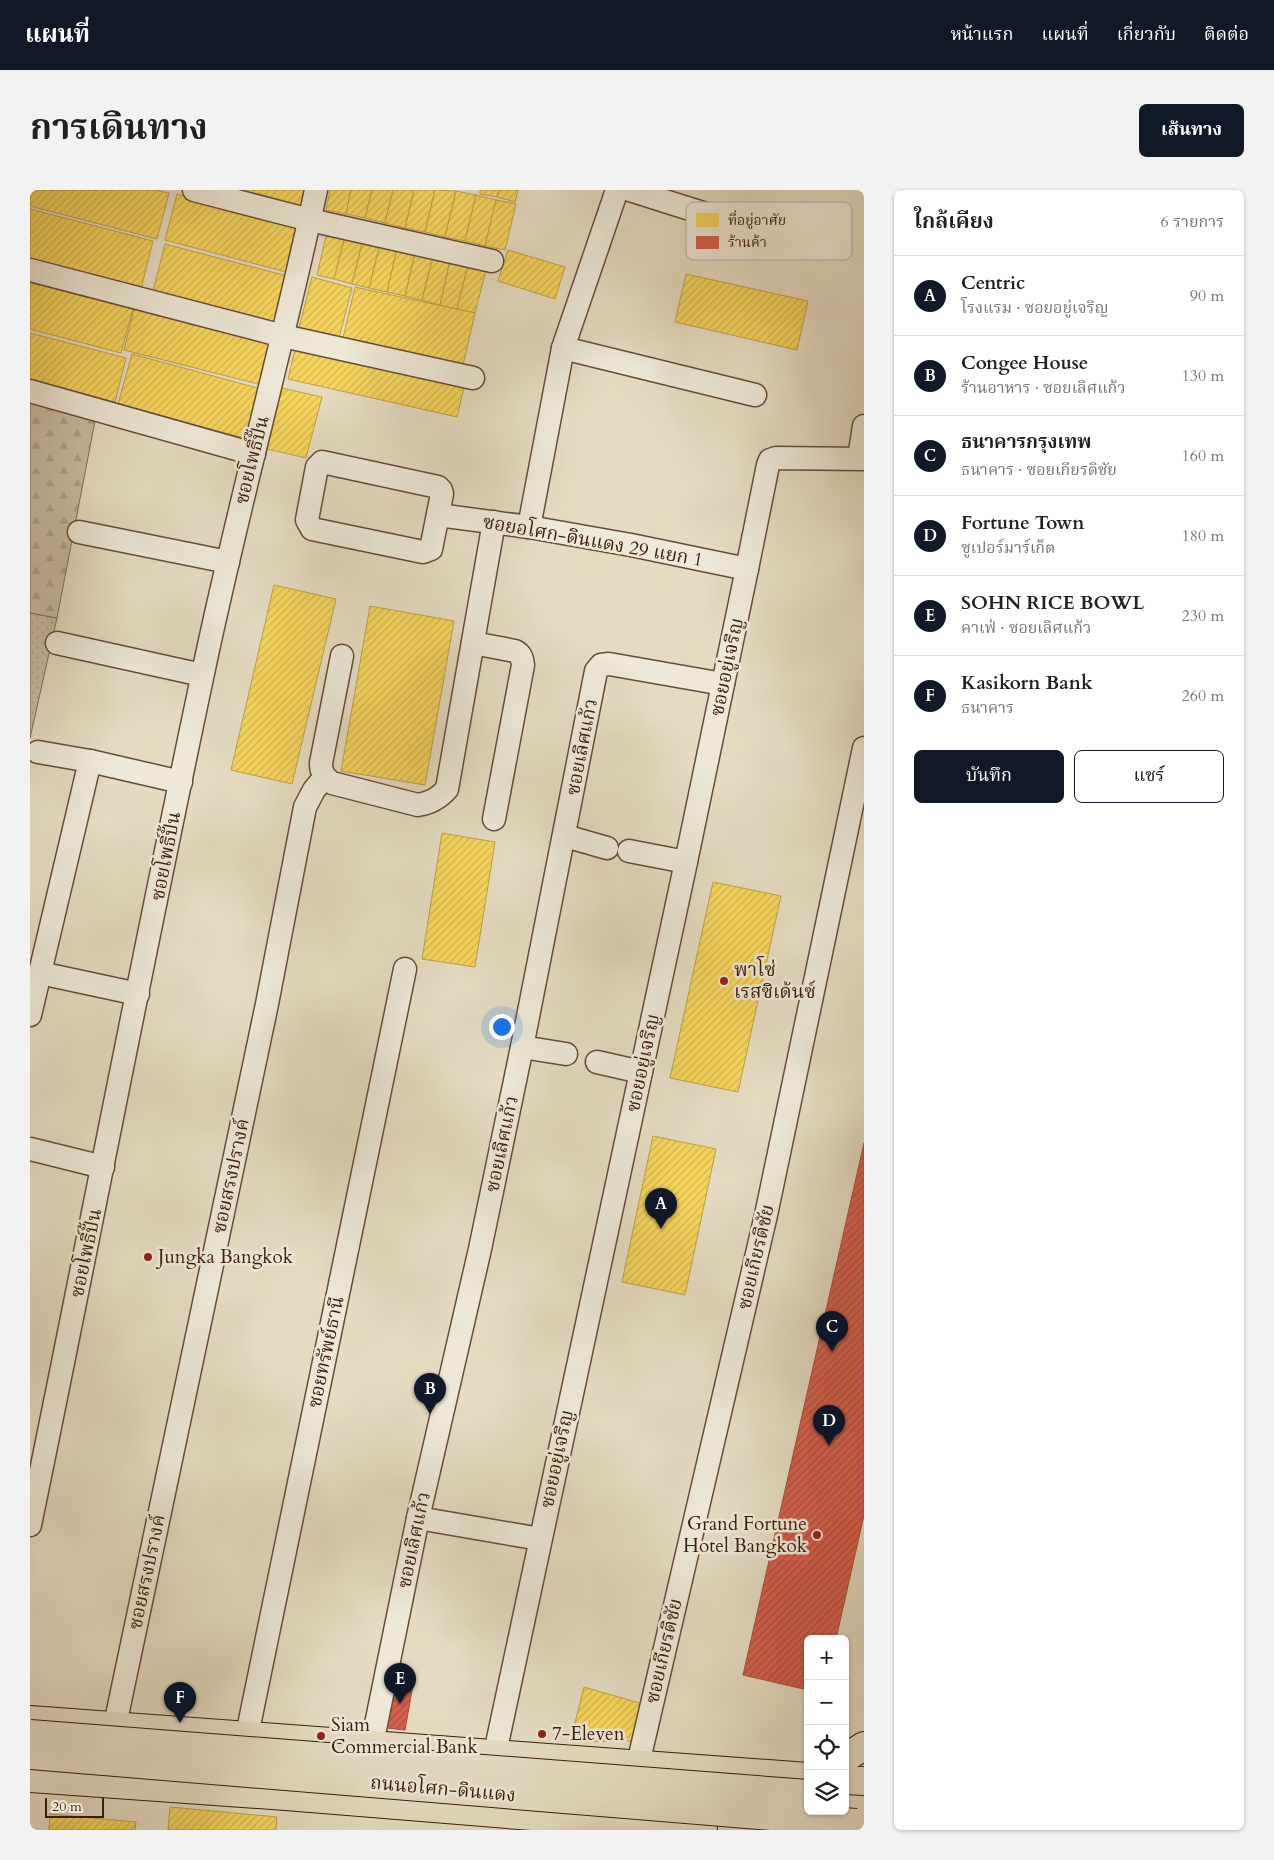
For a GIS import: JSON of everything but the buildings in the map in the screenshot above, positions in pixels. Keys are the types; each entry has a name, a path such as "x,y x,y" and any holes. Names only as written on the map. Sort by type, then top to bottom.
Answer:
{"main road":[{"name":"ถนนอโศก-ดินแดง","path":"30,1720 804,1777"},
{"name":"ถนนอโศก-ดินแดง","path":"30,1734 804,1794"},
{"path":"286,1796 293,1739"},
{"path":"849,1755 864,1746"},
{"path":"417,1807 423,1748"},
{"name":"ถนนอโศก-ดินแดง","path":"30,1756 857,1800"},
{"path":"752,1772 804,1768"},
{"name":"ถนนอโศก-ดินแดง","path":"30,1778 286,1796 703,1830"}],"street":[{"path":"194,190 310,220 492,261"},
{"name":"ซอยโพธิ์ปั้น","path":"30,1525 202,675 316,190"},
{"path":"530,527 562,348 617,190"},
{"path":"630,190 686,208"},
{"path":"30,270 283,336 473,378"},
{"path":"562,348 755,396"},
{"path":"30,392 254,454"},
{"path":"861,459 864,426"},
{"name":"ซอยอยู่เจริญ","path":"495,1753 686,862 768,465 770,460 787,457 861,459"},
{"path":"325,462 438,487 442,494 438,516 431,549 423,552 312,529 307,520 317,467 325,462"},
{"name":"ซอยอโศก-ดินแดง 29 แยก 1","path":"438,516 530,527 631,545 747,569"},
{"path":"342,656 321,763 324,778 332,783 418,805 428,804 439,798 448,788 494,522"},
{"path":"79,532 228,562"},
{"path":"57,643 202,675"},
{"path":"473,643 515,650 520,653 523,665 494,819"},
{"name":"ซอยเลิศแก้ว","path":"372,1744 418,1518 480,1249 565,836 596,671 601,665 609,664 723,684"},
{"name":"ซอยเกียรติชัย","path":"638,1764 764,1225 864,748"},
{"path":"38,752 90,761 180,782"},
{"path":"30,1015 90,761"},
{"name":"ซอยสรงปรางค์","path":"115,1726 267,1004 304,807 324,778"},
{"path":"565,836 618,849 686,862"},
{"name":"ซอยทรัพย์ธานี","path":"247,1735 405,968"},
{"path":"40,973 138,994"},
{"path":"522,1047 566,1054"},
{"path":"597,1062 641,1072"},
{"path":"30,1149 103,1167"},
{"path":"418,1518 540,1539"}],"green space":[{"path":"30,402 95,421 57,618 30,613"},
{"path":"30,613 57,618 30,738"}],"place":[{"name":"พาโซ่ เรสซิเด้นซ์","path":"724,981"},
{"name":"Centric","path":"661,1229"},
{"name":"Jungka Bangkok","path":"148,1257"},
{"name":"ธนาคารกรุงเทพ","path":"832,1352"},
{"name":"Congee House","path":"430,1414"},
{"name":"Fortune Town","path":"829,1446"},
{"name":"Grand Fortune Hotel Bangkok","path":"817,1535"},
{"name":"SOHN RICE BOWL","path":"400,1704"},
{"name":"Kasikorn Bank","path":"180,1723"},
{"name":"7-Eleven","path":"542,1734"},
{"name":"Siam Commercial Bank","path":"321,1736"}]}
